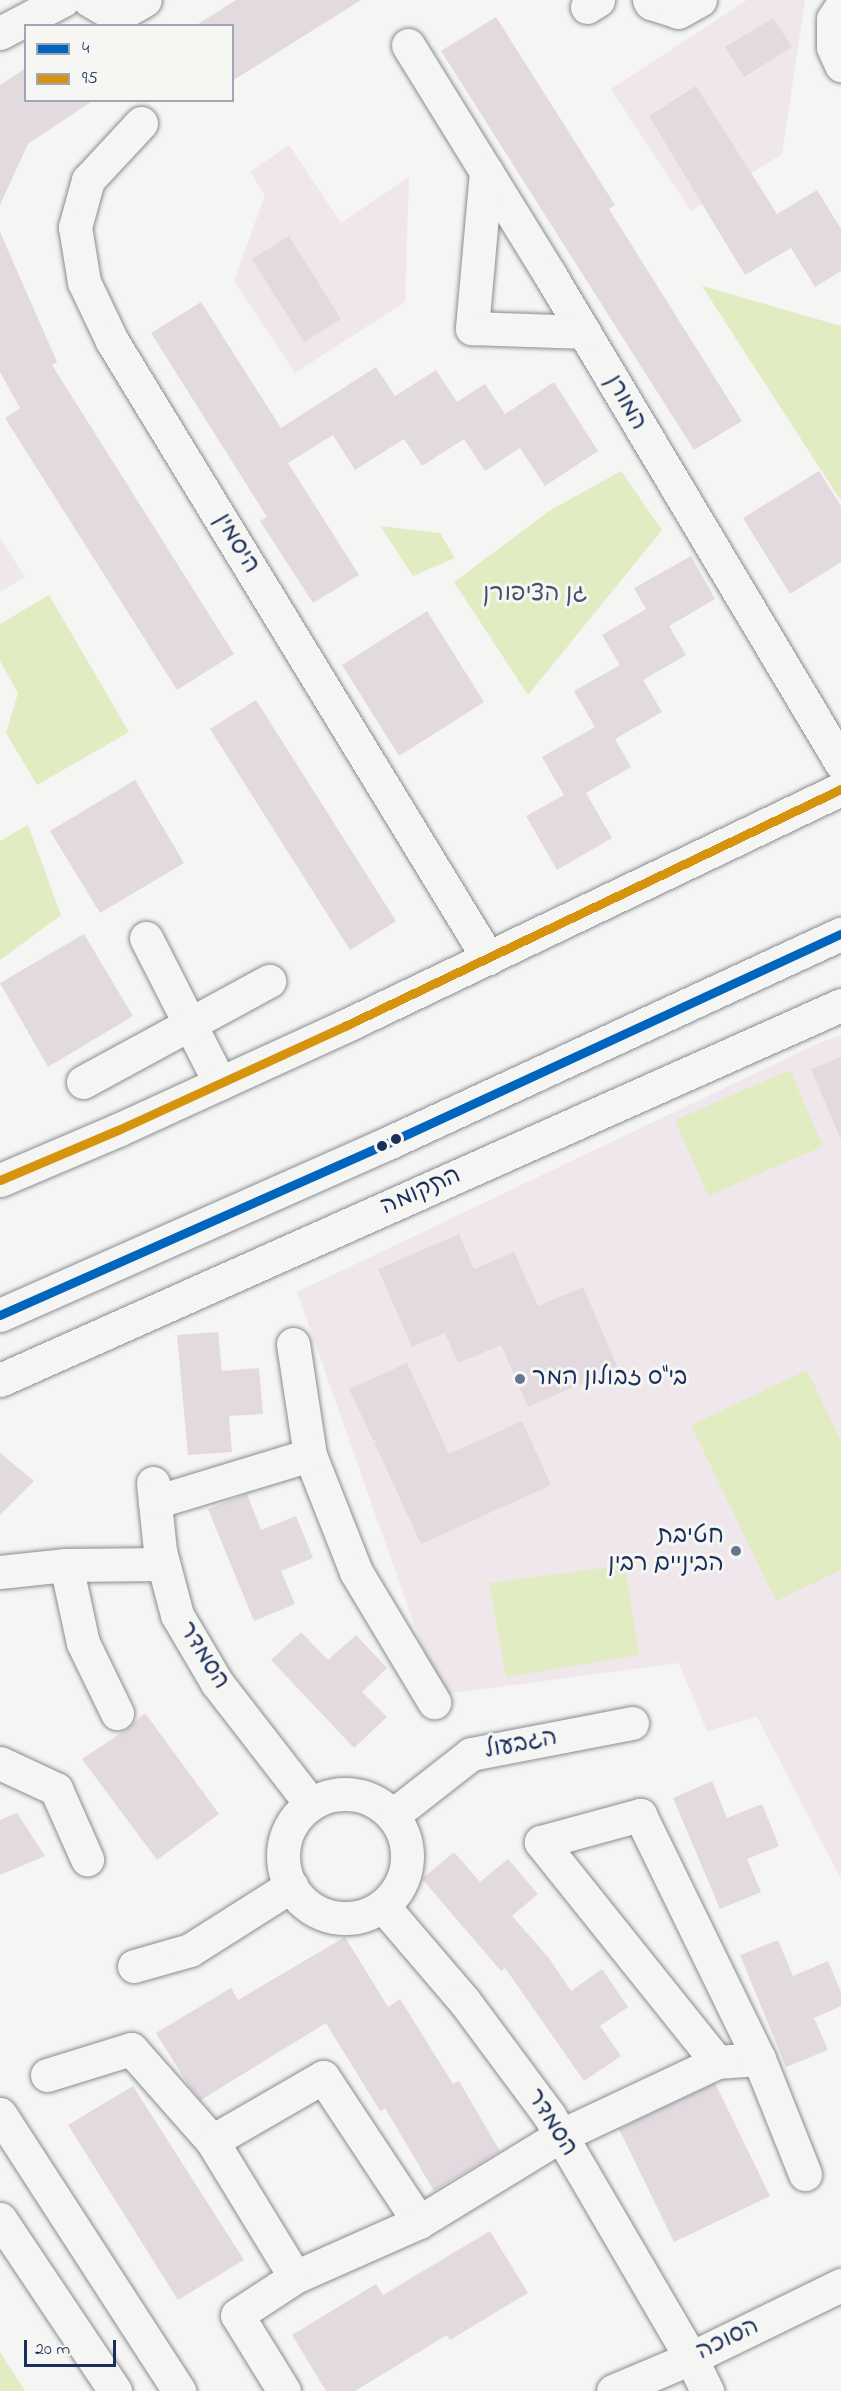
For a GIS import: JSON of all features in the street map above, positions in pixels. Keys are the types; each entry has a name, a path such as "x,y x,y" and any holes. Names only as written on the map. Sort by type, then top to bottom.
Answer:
{"street":[{"path":"0,33 63,0"},
{"path":"89,0 117,16 145,0"},
{"path":"649,0 651,3 678,12 700,0"},
{"path":"841,7 833,19 833,47 841,65"},
{"name":"המורן","path":"408,45 584,332 841,763"},
{"name":"היסמין","path":"141,123 88,180 75,227 84,282 112,341 488,958"},
{"path":"486,171 472,328 584,332"},
{"path":"0,1180 118,1130 220,1083 841,789"},
{"path":"0,1315 399,1138 839,934"},
{"path":"146,938 220,1083"},
{"path":"83,1082 269,981"},
{"name":"התקומה","path":"0,1380 841,1005"},
{"path":"293,1344 310,1455 356,1572 434,1702"},
{"name":"הסמדר","path":"310,1455 154,1493 163,1564 177,1616 218,1683 310,1803"},
{"path":"0,1572 66,1565 163,1564"},
{"path":"66,1565 83,1643 117,1713"},
{"name":"הגבעול","path":"393,1815 471,1754 633,1723"},
{"path":"0,1763 56,1789 87,1859"},
{"path":"344,1793 363,1795 379,1803 393,1815 404,1832 408,1853 406,1873 397,1892 383,1906 364,1916 343,1919 322,1914 304,1903 291,1886 283,1860 284,1843 289,1828 310,1803 327,1796 344,1793"},
{"path":"717,2062 541,1842 640,1815 759,2059 805,2174"},
{"path":"134,1966 190,1950 291,1886"},
{"name":"הסמדר","path":"383,1906 465,2002 549,2115 691,2358 707,2391"},
{"path":"47,2074 131,2049 213,2141 295,2277"},
{"path":"284,2391 237,2315 295,2277 419,2222 560,2136 717,2062 759,2059"},
{"path":"213,2141 323,2077 419,2222"},
{"path":"0,2114 179,2391"},
{"path":"0,2219 115,2391"},
{"name":"הסוכה","path":"613,2391 691,2358 841,2285"}],"shaded area":[{"path":"747,0 805,0 782,154 691,211 611,89"},
{"path":"289,145 341,223 409,177 405,302 295,373 234,281 265,195 250,172"},
{"path":"0,538 25,577 0,592"},
{"name":"בי\"ס זבולון המר","path":"841,1035 841,1879 757,1717 707,1731 679,1663 439,1695 297,1292 821,1042"}],"green space":[{"path":"702,286 841,326 841,501"},
{"name":"גן הציפורן","path":"621,471 662,530 528,695 454,582 549,511"},
{"path":"380,526 440,533 455,558 413,576"},
{"path":"49,595 129,732 37,785 6,733 18,693 0,661 0,624"},
{"path":"28,825 61,915 0,960 0,841"},
{"path":"790,1070 823,1146 708,1196 675,1120"},
{"path":"807,1370 841,1441 841,1570 776,1601 691,1425"},
{"path":"625,1565 639,1655 506,1677 489,1583"},
{"path":"0,2352 25,2391 0,2391"}],"building":[{"path":"236,0 361,0 234,80 234,24 198,24"},
{"path":"496,17 615,205 609,209 742,421 694,450 441,51"},
{"path":"773,18 792,47 744,77 725,47"},
{"path":"24,69 24,102 91,102 28,144 0,205 0,85"},
{"path":"696,86 777,214 817,190 841,229 841,271 815,287 791,248 745,275 649,116"},
{"path":"0,232 57,362 52,365 234,654 177,690 5,418 20,408 0,372"},
{"path":"289,236 341,319 304,342 252,259"},
{"path":"201,302 281,428 376,367 395,396 436,370 457,402 485,384 505,414 554,382 598,451 545,486 520,448 485,471 464,439 422,466 404,439 355,470 333,435 288,463 359,575 313,603 260,521 267,517 151,333"},
{"path":"819,471 841,506 841,562 790,594 743,518"},
{"path":"691,556 715,599 669,626 686,655 643,680 662,712 615,739 631,767 586,793 612,838 557,870 526,816 564,795 542,757 595,727 574,691 620,665 602,635 646,609 634,588"},
{"path":"427,611 484,702 399,756 342,665"},
{"path":"256,700 396,921 350,950 210,729"},
{"path":"135,780 184,863 100,913 50,831"},
{"path":"84,934 133,1016 48,1067 0,983"},
{"path":"841,1057 841,1140 811,1069"},
{"path":"459,1234 474,1269 514,1252 538,1306 583,1287 618,1368 528,1407 501,1345 458,1363 445,1333 412,1347 378,1269"},
{"path":"218,1332 222,1371 259,1368 263,1414 229,1416 232,1452 188,1455 177,1335"},
{"path":"407,1363 449,1454 522,1421 551,1485 421,1544 374,1442 378,1440 373,1440 349,1389"},
{"path":"0,1453 34,1481 0,1515"},
{"path":"247,1494 261,1530 296,1516 313,1558 281,1571 295,1604 254,1621 208,1509"},
{"path":"301,1632 328,1660 356,1635 387,1668 362,1692 387,1717 354,1748 271,1660"},
{"path":"145,1713 219,1814 157,1860 82,1759 126,1730"},
{"path":"712,1781 727,1818 762,1804 779,1846 747,1859 761,1892 720,1909 673,1798"},
{"path":"17,1813 45,1856 0,1875 0,1820"},
{"path":"454,1852 480,1882 508,1859 538,1894 512,1916 549,1958 571,1991 602,1969 628,2007 600,2026 621,2056 584,2081 505,1968 501,1971 422,1879"},
{"path":"345,1937 388,2007 400,1999 453,2084 459,2081 500,2151 434,2191 385,2108 380,2111 326,2023 201,2100 189,2086 156,2033 231,1988 238,2000"},
{"path":"778,1940 793,1976 828,1961 841,1992 841,2006 814,2018 828,2050 786,2067 740,1955"},
{"path":"715,2083 770,2196 674,2242 619,2129"},
{"path":"133,2086 244,2260 178,2300 68,2125"},
{"path":"490,2231 528,2293 450,2340 447,2335 355,2391 326,2391 292,2335 376,2284 383,2295"}],"transit line":[{"name":"95","path":"0,1180 118,1130 345,1026 841,789"},
{"name":"4","path":"0,1315 388,1143 841,934"}],"place":[{"name":"בי\"ס זבולון המר","path":"520,1379"},
{"name":"חטיבת הביניים רבין","path":"736,1551"}]}
